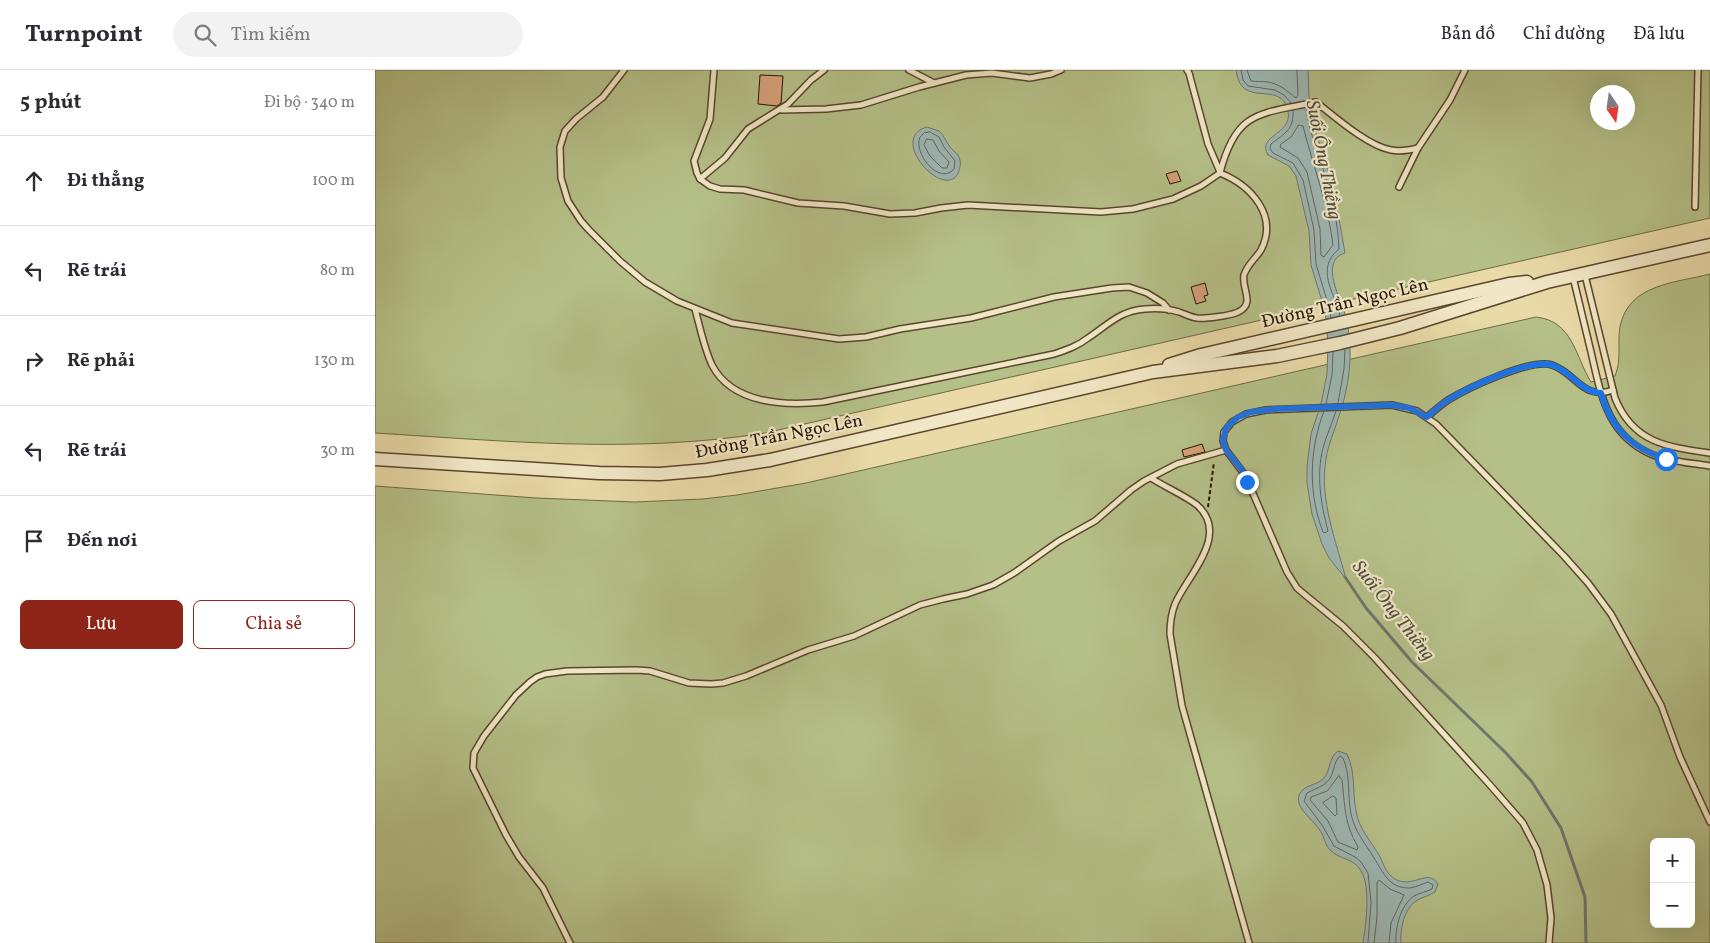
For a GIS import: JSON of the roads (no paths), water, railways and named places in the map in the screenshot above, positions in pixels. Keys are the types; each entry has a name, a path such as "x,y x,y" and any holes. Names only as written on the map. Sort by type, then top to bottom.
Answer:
{"street":[{"name":"Đường Trần Ngọc Lên","path":"375,459 599,473 660,474 699,471 770,460 1153,372 1277,356 1355,340 1400,328 1547,282 1710,245"},
{"name":"Đường Trần Ngọc Lên","path":"1153,372 1201,354 1509,284 1531,281 1547,282"}],"lane":[{"path":"624,70 603,97 576,119 565,132 559,155 559,167 564,190 581,221 620,261 654,288 695,309 716,318 748,326 839,339 866,337 900,329 971,318 1054,297 1121,287 1138,289 1147,293 1163,303 1169,310"},
{"path":"714,70 710,119 694,161 700,179 710,186 744,190 784,201 844,206 877,212 903,214 968,205 1086,212 1133,209 1181,197 1201,186 1220,172 1232,138 1243,125 1262,114 1316,102 1378,146 1401,151 1419,148"},
{"path":"700,179 725,158 748,130 781,110 811,80 824,70"},
{"path":"909,70 933,84"},
{"path":"781,110 827,109 852,106 972,74 992,73 1030,78 1046,76 1061,70"},
{"path":"1399,187 1419,148 1450,100 1465,70"},
{"path":"1695,207 1698,70"},
{"path":"695,309 709,358 716,371 727,383 751,396 793,403 823,402 1054,354 1078,345 1121,315 1148,309 1169,310 1196,318 1209,318 1237,313 1245,307 1247,302 1248,297 1244,277 1247,268 1262,248 1266,234 1265,218 1260,204 1247,188 1220,172 1207,144 1189,71"},
{"path":"1579,275 1613,390 1627,421 1650,440 1669,447 1710,454"},
{"path":"1579,275 1601,393 1611,420 1634,444 1654,455 1666,459 1710,466"},
{"path":"1427,417 1448,400 1467,390 1531,364 1539,363 1557,367 1585,389 1601,393 1613,390"},
{"path":"1549,943 1551,918 1547,885 1537,850 1523,823 1374,658 1343,626 1297,588 1287,572 1245,475 1226,450 1223,441 1224,432 1238,417 1251,412 1266,410 1314,407 1400,406 1417,411 1427,417 1462,450 1565,556 1601,600 1626,640 1661,705 1680,757 1710,822"},
{"path":"571,943 543,888 519,857 502,828 473,768 473,757 478,744 516,695 529,682 537,677 551,673 601,670 650,671 682,681 700,684 723,683 746,676 808,650 864,632 920,605 943,598 967,594 993,585 1014,573 1054,544 1095,520 1131,490 1151,478 1177,464 1226,450"},
{"path":"1151,478 1196,505 1205,516 1209,527 1207,547 1201,561 1175,604 1170,624 1170,634 1184,714 1249,943"}],"water":[{"path":"1236,70 1308,70 1313,123 1334,191 1345,253 1337,257 1333,264 1332,272 1348,325 1350,366 1346,393 1328,449 1324,474 1330,520 1346,579 1329,558 1322,544 1312,514 1307,483 1311,434 1321,404 1327,374 1328,343 1325,311 1311,265 1309,231 1296,176 1289,166 1268,155 1266,148 1270,139 1285,125 1288,119 1288,111 1284,101 1278,96 1245,89 1239,82"},
{"path":"927,127 939,131 959,156 960,167 955,178 945,180 935,176 924,167 916,156 913,144 916,134"},
{"path":"1338,751 1347,754 1350,761 1357,817 1388,873 1397,880 1404,882 1429,878 1434,879 1438,884 1435,892 1416,901 1408,909 1402,926 1401,943 1363,943 1367,896 1361,871 1351,861 1338,856 1330,850 1321,832 1299,805 1298,797 1301,791 1324,778 1333,757"}],"waterway":[{"name":"Suối Ông Thiềng","path":"1345,577 1366,608 1412,662 1505,752 1532,782 1561,828 1585,897 1586,943"}]}
